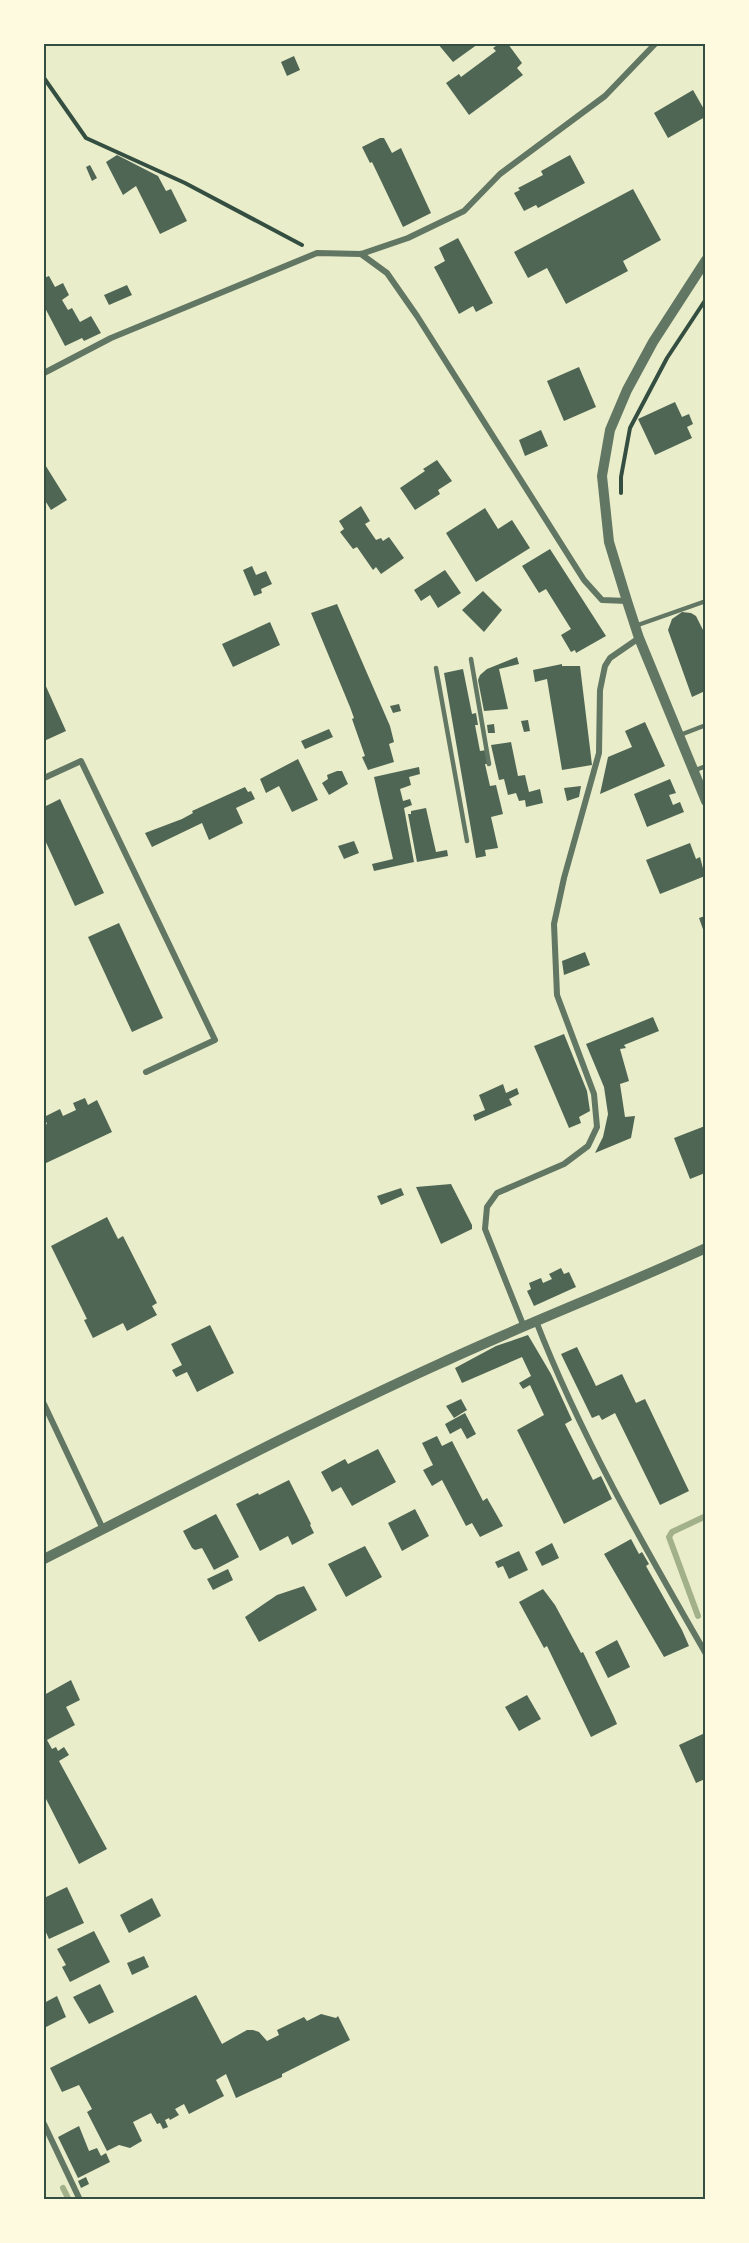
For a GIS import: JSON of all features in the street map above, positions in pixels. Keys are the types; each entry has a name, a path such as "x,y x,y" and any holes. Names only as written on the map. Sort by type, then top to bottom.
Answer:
{"street":[{"path":"44,373 111,338 317,253 361,254 408,238 464,211 500,174 605,96 655,44"},
{"path":"361,254 387,273 417,316 584,580 602,600 627,601"},
{"path":"705,260 653,342 627,390 610,430 602,476 609,542 627,601 639,638 705,801"},
{"path":"524,1327 484,1229 486,1207 497,1193 564,1164 588,1146 597,1127 594,1094 557,994 554,924 564,878 599,753 600,690 605,666 610,658 639,638"},
{"path":"44,778 81,761 215,1040 146,1072"},
{"path":"44,1560 367,1397 536,1321 631,1283 705,1248"},
{"path":"536,1321 554,1367 631,1521 705,1654"},
{"path":"44,1404 103,1529"},
{"path":"44,2124 80,2199"}],"lane":[{"path":"635,626 705,601"},
{"path":"471,659 489,764"},
{"path":"436,668 467,842"},
{"path":"679,736 705,725"},
{"path":"693,771 705,766"}],"path":[{"path":"44,78 86,138 185,183 317,253"},
{"path":"621,498 621,477 630,428 667,358 705,299"}],"building":[{"path":"438,44 478,44 453,62"},
{"path":"499,44 508,44 522,63 517,68 523,75 469,115 446,83 459,74 461,77 496,51 493,48"},
{"path":"294,56 300,70 287,76 281,62"},
{"path":"693,90 705,111 705,117 668,138 654,113"},
{"path":"384,138 392,153 401,148 431,213 403,227 372,162 370,163 362,147"},
{"path":"117,155 158,176 166,191 171,189 187,221 160,234 136,186 123,195 106,162"},
{"path":"570,155 585,183 538,208 536,205 524,211 514,193 520,190 518,188 543,175 541,171"},
{"path":"90,165 97,178 92,181 86,167"},
{"path":"633,189 661,240 623,261 628,271 566,304 547,268 528,278 514,252"},
{"path":"458,238 493,303 476,312 473,306 459,314 434,267 445,261 439,248"},
{"path":"49,276 55,287 63,283 69,295 62,300 68,310 72,308 80,322 91,316 101,333 65,346 44,306 44,278"},
{"path":"127,285 132,295 109,305 104,295"},
{"path":"579,367 596,407 564,421 547,381"},
{"path":"675,402 682,417 689,414 693,424 687,427 692,438 655,455 638,419"},
{"path":"541,430 548,446 525,456 519,440"},
{"path":"437,460 452,481 438,490 440,494 415,510 400,488"},
{"path":"44,463 67,500 51,510 44,499"},
{"path":"361,506 370,521 365,524 376,540 381,538 383,541 389,537 404,558 381,574 376,567 373,570 357,547 353,549 340,532 344,529 339,521"},
{"path":"485,508 498,529 512,520 530,548 476,582 446,533"},
{"path":"550,549 606,636 576,653 575,650 571,652 561,635 571,629 546,589 539,593 522,566"},
{"path":"252,566 256,575 266,571 272,584 261,589 262,593 254,596 243,570"},
{"path":"445,570 461,593 438,608 430,595 421,601 414,590"},
{"path":"483,591 502,610 484,632 462,610"},
{"path":"337,604 390,726 394,742 389,744 394,762 368,770 362,757 365,756 352,719 354,718 311,613"},
{"path":"682,612 696,616 705,634 705,691 692,697 668,630 672,619"},
{"path":"270,622 280,645 233,667 222,644"},
{"path":"517,657 519,664 499,669 508,709 484,711 478,680 480,675 487,669"},
{"path":"562,664 562,666 580,666 592,765 562,770 547,679 535,682 533,670"},
{"path":"463,669 472,714 476,713 478,725 475,725 480,751 487,750 490,764 485,764 490,786 496,785 503,814 491,817 498,848 485,850 486,856 476,858 444,673"},
{"path":"44,682 66,731 44,741"},
{"path":"399,704 401,711 393,713 390,706"},
{"path":"528,720 530,731 524,732 521,721"},
{"path":"645,722 665,766 600,794 608,757 632,747 625,731"},
{"path":"494,724 495,733 488,733 487,725"},
{"path":"329,729 333,737 305,749 301,741"},
{"path":"511,742 518,776 525,775 529,792 540,789 543,803 526,807 525,800 519,801 516,793 508,795 504,779 499,780 491,745"},
{"path":"298,759 318,800 292,812 279,786 266,793 260,779"},
{"path":"419,767 420,774 409,777 411,785 400,789 403,801 410,799 412,805 404,808 414,862 374,871 372,864 393,859 374,777"},
{"path":"342,771 348,784 329,795 322,783 328,779 327,775"},
{"path":"670,779 676,793 669,795 673,805 680,802 684,812 647,827 634,794"},
{"path":"581,786 579,797 567,801 564,788"},
{"path":"245,787 248,792 251,791 255,799 236,808 243,823 209,840 202,823 152,847 145,833 182,819 193,813 192,811"},
{"path":"60,799 104,893 75,906 44,838 44,807"},
{"path":"426,808 436,852 447,850 448,856 417,862 408,814 411,814 411,811"},
{"path":"354,841 359,853 344,859 338,846"},
{"path":"690,843 696,859 700,857 705,876 660,894 646,860"},
{"path":"705,916 705,935 699,918"},
{"path":"119,923 163,1018 132,1032 88,937"},
{"path":"585,952 590,965 564,975 562,961"},
{"path":"653,1017 659,1031 624,1045 626,1048 620,1049 629,1081 620,1084 625,1117 635,1116 631,1138 595,1153 603,1137 608,1114 604,1087 586,1044"},
{"path":"564,1034 587,1091 590,1111 579,1117 581,1123 569,1128 534,1046"},
{"path":"503,1084 506,1093 517,1088 519,1094 509,1099 512,1105 475,1121 473,1115 485,1110 479,1095"},
{"path":"85,1098 88,1105 97,1100 112,1132 44,1164 44,1125 47,1124 44,1117 60,1109 63,1116 76,1110 73,1103"},
{"path":"705,1126 705,1173 690,1179 674,1138"},
{"path":"451,1184 472,1229 441,1244 416,1187"},
{"path":"401,1188 404,1195 381,1205 377,1196"},
{"path":"107,1217 118,1239 123,1236 157,1303 152,1306 157,1315 127,1331 123,1323 93,1338 84,1320 87,1319 51,1246"},
{"path":"561,1268 564,1274 569,1272 576,1287 534,1306 527,1291 531,1289 529,1283 541,1278 543,1283 552,1279 549,1274"},
{"path":"210,1325 234,1373 197,1392 187,1372 176,1377 172,1370 182,1365 171,1344"},
{"path":"528,1335 551,1374 572,1420 565,1424 593,1480 601,1476 612,1499 564,1524 517,1430 544,1415 530,1385 523,1389 519,1383 531,1376 522,1357 462,1383 455,1368 496,1346"},
{"path":"577,1347 596,1386 622,1374 636,1403 645,1399 689,1491 660,1505 615,1413 602,1420 599,1415 592,1418 561,1354"},
{"path":"461,1399 467,1410 454,1418 446,1406"},
{"path":"465,1413 476,1434 467,1439 461,1428 450,1434 445,1424"},
{"path":"437,1436 442,1446 452,1441 483,1501 487,1498 503,1526 480,1537 472,1523 466,1526 442,1480 432,1486 423,1470 433,1465 422,1443"},
{"path":"378,1449 396,1482 352,1506 341,1487 332,1492 321,1472 345,1459 348,1464"},
{"path":"289,1480 314,1533 292,1545 288,1536 260,1551 236,1504"},
{"path":"415,1509 429,1536 402,1551 388,1523"},
{"path":"216,1514 239,1557 214,1570 202,1548 195,1550 192,1548 183,1531"},
{"path":"631,1539 639,1554 642,1552 649,1564 646,1566 689,1646 664,1657 604,1554"},
{"path":"552,1543 559,1558 542,1566 535,1552"},
{"path":"365,1546 382,1577 346,1597 328,1564"},
{"path":"519,1551 528,1570 509,1579 503,1566 498,1568 495,1562"},
{"path":"228,1569 233,1580 213,1590 207,1579"},
{"path":"304,1586 317,1610 259,1642 245,1617 277,1595"},
{"path":"543,1589 555,1605 581,1653 583,1652 617,1724 591,1737 547,1646 544,1648 519,1602"},
{"path":"617,1640 630,1667 608,1678 595,1652"},
{"path":"71,1680 80,1700 66,1707 75,1725 47,1740 52,1749 56,1747 58,1751 64,1747 69,1755 59,1761 107,1849 79,1864 44,1795 44,1695"},
{"path":"527,1695 541,1719 519,1731 505,1707"},
{"path":"705,1733 705,1779 696,1783 679,1745"},
{"path":"67,1887 84,1923 49,1939 44,1928 44,1898"},
{"path":"152,1898 161,1916 129,1933 120,1915"},
{"path":"94,1931 110,1962 70,1982 62,1967 66,1965 57,1949"},
{"path":"144,1956 149,1967 132,1975 127,1963"},
{"path":"100,1984 114,2012 89,2024 73,1997"},
{"path":"196,1995 222,2044 247,2030 259,2032 267,2041 279,2035 277,2030 304,2017 307,2021 321,2014 336,2018 338,2016 350,2040 282,2074 282,2077 236,2098 226,2074 216,2080 224,2096 189,2114 184,2104 175,2109 179,2115 165,2120 168,2127 163,2129 151,2113 133,2122 142,2141 130,2148 119,2145 107,2151 87,2112 92,2109 79,2085 62,2092 50,2068"},
{"path":"57,1996 66,2017 46,2027 44,2003"},
{"path":"79,2126 89,2151 97,2148 101,2156 106,2153 110,2162 78,2178 58,2137"},
{"path":"86,2177 89,2184 81,2188 78,2181"}],"waterway":[{"path":"698,1616 669,1537 672,1532 706,1516"},
{"path":"63,2188 69,2200"}]}
